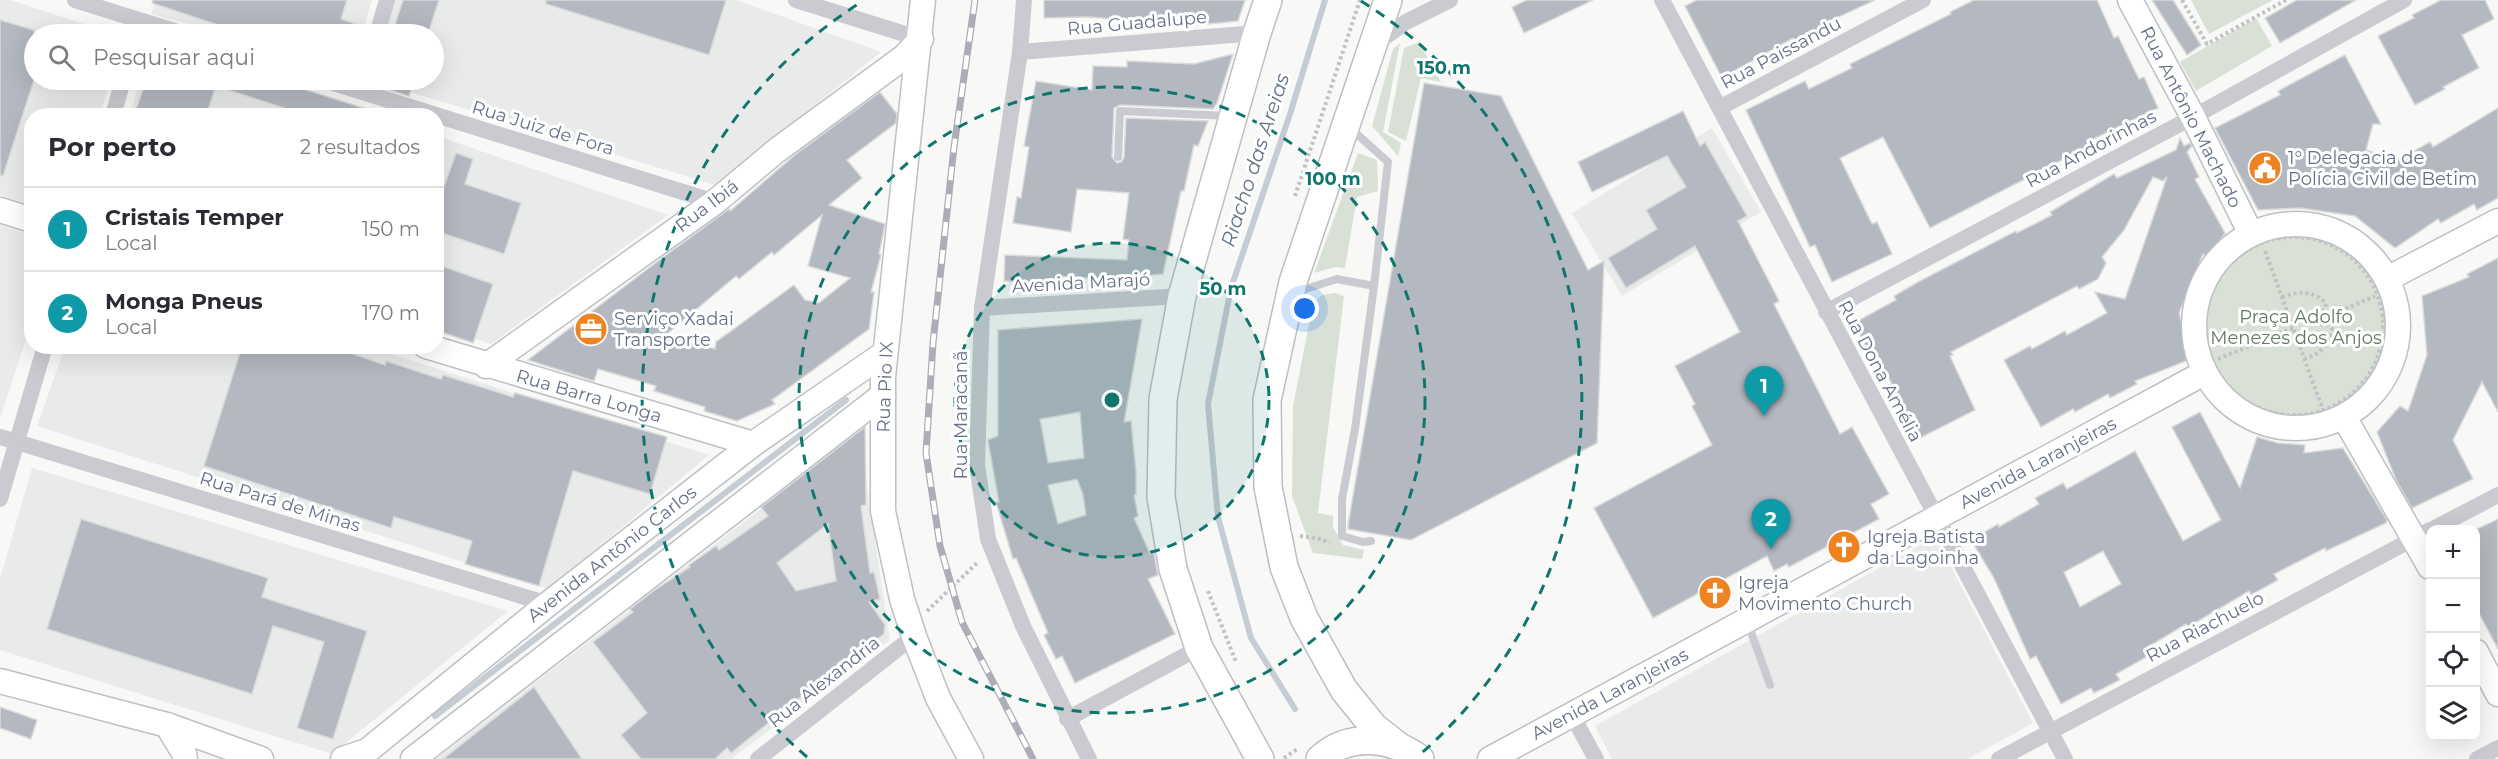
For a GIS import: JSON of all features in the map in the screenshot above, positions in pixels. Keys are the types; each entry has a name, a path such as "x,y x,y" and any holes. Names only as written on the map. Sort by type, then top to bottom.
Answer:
{"main road":[{"path":"1268,0 1182,296 1163,399 1161,496 1173,569 1199,648 1269,754"},
{"path":"1393,10 1373,45 1290,294 1267,400 1268,487 1284,567 1304,618 1344,690 1374,727 1416,755"},
{"path":"1320,759 1326,753 1348,742 1373,740 1416,755"}],"street":[{"path":"75,0 131,24"},
{"path":"379,24 387,0"},
{"path":"796,0 921,39"},
{"name":"Rua Pio IX","path":"923,0 921,39 885,353 883,511 902,598 913,631 938,698 971,759"},
{"name":"Rua Maracanã","path":"1024,0 1020,52 982,308 977,465 988,539 1023,626 1089,759"},
{"path":"1393,10 1450,0"},
{"name":"Rua Dona Amélia","path":"1662,0 1721,107 1826,312 2065,759"},
{"name":"Rua Paissandu","path":"1721,107 1923,0"},
{"name":"Rua Antônio Machado","path":"2130,0 2256,238"},
{"name":"Rua Andorinhas","path":"1826,312 2193,117 2404,0"},
{"name":"Rua Guadalupe","path":"1020,52 1257,33"},
{"name":"Rua Ibiá","path":"486,366 715,202 776,151 904,57 921,39"},
{"path":"115,108 120,90"},
{"name":"Rua Juiz de Fora","path":"377,90 431,108"},
{"name":"Rua Juiz de Fora","path":"444,112 715,202"},
{"path":"0,210 24,218"},
{"path":"2382,287 2498,221"},
{"path":"2296,224 2319,226 2341,234 2361,247 2378,263 2382,287 2397,345 2387,374 2369,399 2334,414 2314,428 2281,429 2250,419 2223,400 2223,389 2200,339 2195,310 2205,279 2224,253 2256,238 2273,226 2296,224"},
{"name":"Avenida Marajó","path":"982,308 1182,296"},
{"name":"Rua Barra Longa","path":"444,352 753,444"},
{"name":"Avenida Antônio Carlos","path":"343,759 367,751 548,604 753,444 885,353"},
{"path":"0,499 43,354"},
{"name":"Avenida Laranjeiras","path":"1489,759 1747,621 2212,366"},
{"path":"413,759 883,395"},
{"path":"2334,414 2426,532"},
{"name":"Rua Pará de Minas","path":"0,437 548,604"},
{"name":"Rua Riachuelo","path":"2440,525 2498,495"},
{"name":"Rua Riachuelo","path":"1999,759 2426,532"},
{"name":"Rua Alexandria","path":"758,759 913,631"},
{"path":"1068,719 1199,648"},
{"path":"2480,661 2498,694"},
{"path":"0,681 167,725 261,759"},
{"path":"1572,715 1596,759"},
{"path":"167,725 184,753 185,759"},
{"path":"2477,759 2498,748"}],"lane":[{"path":"1118,157 1120,111 1233,116"},
{"path":"1346,125 1388,162 1355,429 1342,499 1342,536 1363,542 1371,541"},
{"path":"1290,294 1336,279 1374,286"},
{"path":"1747,621 1770,685"}],"path":[{"path":"2182,0 2207,44 2286,0"},
{"path":"2256,238 2305,358 2334,414"},
{"path":"2256,238 2308,238 2330,244 2350,256 2382,287 2390,316 2374,364 2362,384 2344,400 2334,414 2297,415 2271,412 2246,402 2223,389 2200,339 2212,291 2224,271 2256,238"},
{"path":"2318,321 2382,287"},
{"path":"2282,297 2305,292 2319,297 2325,303 2325,309 2318,316 2318,321"},
{"path":"2305,358 2314,356 2323,349 2331,335 2332,329 2329,325 2320,324 2318,321"},
{"path":"2212,366 2293,328"},
{"path":"1300,542 1298,536 1321,539 1353,552 1371,541"},
{"path":"913,631 980,560 988,539"},
{"path":"1205,586 1240,670"},
{"path":"1269,754 1284,758"}],"shaded area":[{"path":"0,0 10,0 84,24 24,24 24,90 108,90 102,108 24,108 24,203 0,195"},
{"path":"156,0 372,0 365,24 188,24 151,14"},
{"path":"394,0 736,0 881,52 715,185 404,90 444,90 444,24 387,24"},
{"path":"136,90 303,90 356,108 132,108"},
{"path":"1712,128 1761,212 1622,296 1572,213"},
{"path":"444,138 668,215 491,344 444,329"},
{"path":"0,225 24,233 24,345 0,418"},
{"path":"63,354 391,354 709,455 548,589 37,426"},
{"path":"859,433 890,640 731,759 436,759"},
{"path":"32,468 508,611 332,754 0,650 0,579"},
{"path":"1935,537 2033,723 1968,759 1612,759 1595,726"}],"green space":[{"path":"2191,0 2273,0 2209,34"},
{"path":"2256,18 2272,46 2196,91 2180,62"},
{"path":"1419,42 1441,82 1421,78 1406,141 1388,132 1404,48"},
{"path":"1400,43 1383,132 1401,143 1398,156 1372,126 1393,49"},
{"path":"1358,153 1377,160 1378,191 1357,197 1345,268 1336,267 1314,273"},
{"name":"Praça Adolfo Menezes dos Anjos","path":"2287,230 2305,230 2333,237 2364,258 2385,289 2392,326 2385,363 2364,394 2333,415 2305,422 2287,422 2251,411 2222,387 2211,371 2204,354 2200,335 2200,317 2211,281 2235,252 2251,241 2268,234"},
{"path":"1335,293 1344,296 1318,513 1333,516 1333,527 1343,545 1364,550 1362,559 1313,553 1292,496 1293,406 1313,303 1322,295"}],"building":[{"path":"153,0 347,0 341,19 356,24 215,24 152,3"},
{"path":"403,0 439,0 431,24 395,24"},
{"path":"546,0 726,0 709,55 546,4"},
{"path":"1044,0 1245,0 1238,21 1198,25 1087,17 1044,18"},
{"path":"1527,0 1593,0 1524,33 1512,7"},
{"path":"1697,0 1875,0 1819,26 1821,30 1795,43 1793,38 1722,78 1685,6"},
{"path":"1974,0 2097,0 2114,38 2118,36 2139,79 2144,77 2158,108 2091,140 2093,144 1930,228 1883,137 1840,158 1872,224 1877,222 1892,254 1832,282 1815,245 1810,247 1746,110 1805,81 1809,89 1852,68 1850,64 1951,14 1950,12"},
{"path":"2152,0 2173,0 2201,45 2187,55"},
{"path":"2297,0 2356,0 2280,43 2265,18"},
{"path":"2441,0 2485,0 2494,19 2462,35 2479,68 2415,105 2378,36 2414,18 2412,15"},
{"path":"0,20 24,27 24,90 31,90 3,176 0,175"},
{"path":"1233,54 1213,109 1120,105 1114,108 1112,157 1117,163 1124,158 1126,118 1208,121 1198,146 1194,145 1184,191 1181,191 1163,274 1104,279 1058,276 1058,283 1004,281 1005,255 1127,260 1129,240 1123,239 1129,193 1077,189 1071,232 1013,223 1017,197 1021,198 1029,147 1024,146 1036,81 1092,90 1093,66 1127,67 1127,61 1194,64"},
{"path":"2345,55 2381,124 2373,124 2366,150 2398,160 2430,142 2433,147 2498,108 2498,198 2477,210 2474,204 2441,223 2438,219 2395,248 2355,216 2300,208 2258,210 2215,128 2280,95 2278,91"},
{"path":"1424,83 1501,96 1588,270 1604,261 1597,443 1411,540 1348,529 1348,525"},
{"path":"143,90 215,90 209,108 137,108"},
{"path":"228,90 307,90 363,108 284,108"},
{"path":"390,90 411,90 409,96"},
{"path":"880,92 897,114 896,123 847,160 862,178 829,205 885,224 879,254 881,255 871,292 874,292 869,329 772,400 775,404 737,421 704,411 705,407 654,391 656,386 598,369 594,381 528,360 662,258 729,209 730,211 796,154","holes":["822,215 808,266 850,278 819,303 805,300 794,285 716,342 715,349 667,334 736,276 739,279 772,252 774,255"]},
{"path":"1683,111 1700,146 1705,142 1747,216 1738,221 1779,301 1774,304 1840,434 1852,427 1889,494 1871,504 1879,519 1789,567 1787,564 1774,571 1767,556 1653,618 1594,508 1712,445 1692,406 1695,404 1675,366 1740,332 1695,246 1626,288 1608,258 1657,229 1646,210 1686,187 1667,156 1592,192 1578,162"},
{"path":"2180,138 2184,146 2190,143 2192,146 2187,152 2199,177 2195,179 2225,233 2208,258 2203,254 2179,313 2191,359 2135,381 2137,384 2110,398 2108,394 2075,412 2073,409 2041,427 2004,360 2030,346 2032,349 2065,331 2067,335 2107,313 2095,292 2125,299 2167,177 2163,181 2153,177 2124,230 2102,257 2106,263 2098,279 2079,289 2077,286 1951,352 1953,355 1950,356 1975,410 1918,439 1889,378 1884,381 1854,323 1896,300 1894,296 1918,282 2052,215 2050,212 2114,174 2117,178 2176,150"},
{"path":"456,153 473,159 465,184 521,203 504,254 444,234 444,187"},
{"path":"2498,258 2498,412 2482,382 2453,440 2473,479 2412,508 2396,480 2377,432 2400,406 2408,411 2427,355 2422,296 2469,277 2467,274"},
{"path":"444,267 493,284 473,343 444,333"},
{"path":"1142,319 1124,422 1131,421 1136,473 1136,494 1134,495 1138,516 1134,518 1150,554 1154,552 1158,575 1148,579 1175,634 1075,683 1062,656 1056,659 1044,635 1048,633 1016,558 1013,559 996,502 999,502 988,440 998,436 998,330","holes":["1080,412 1084,458 1048,463 1040,419","1077,479 1083,494 1086,515 1058,524 1048,485"]},
{"path":"239,354 354,354 385,365 386,361 441,379 443,375 513,397 515,393 667,437 650,494 573,471 539,586 465,564 472,541 394,517 391,528 204,466"},
{"path":"2200,412 2240,488 2257,437 2278,443 2305,445 2304,453 2343,448 2387,520 2386,523 2326,551 2325,548 2274,574 2278,580 2251,595 2249,591 2188,627 2186,624 2146,648 2150,655 2116,674 2120,680 2094,693 2091,688 2061,704 2036,656 2030,659 1994,578 1971,540 2039,504 2035,498 2063,483 2067,489 2135,451 2183,541 2221,520 2172,427","holes":["2103,551 2121,584 2080,607 2064,572"]},
{"path":"865,427 866,505 861,506 870,573 874,572 880,599 869,602 885,625 884,634 847,660 731,753 727,748 715,759 641,759 621,735 647,713 593,642 633,612 630,609 690,567 689,565 716,546 719,550 768,516 761,507","holes":["828,524 836,581 796,591 777,563"]},
{"path":"81,519 268,578 262,597 367,631 333,739 297,728 324,642 273,626 252,694 47,629"},
{"path":"2498,519 2498,649 2480,615 2480,528"},
{"path":"534,687 582,759 443,759"},
{"path":"0,707 37,720 31,739 0,728"}],"waterway":[{"name":"Riacho das Areias","path":"1295,709 1251,638 1218,517 1208,404 1231,288 1290,114 1325,0"},
{"path":"435,716 846,400"}],"railway":[{"path":"975,0 954,147 933,343 926,453 940,546 962,622 1033,759"}],"place":[{"name":"1° Delegacia de Polícia Civil de Betim","path":"2265,168"},
{"name":"Serviço Xadai Transporte","path":"591,329"},
{"name":"Cristais Temper","path":"1764,416"},
{"name":"Igreja Batista da Lagoinha","path":"1844,547"},
{"name":"Monga Pneus","path":"1771,549"},
{"name":"Igreja Movimento Church","path":"1715,593"}]}
